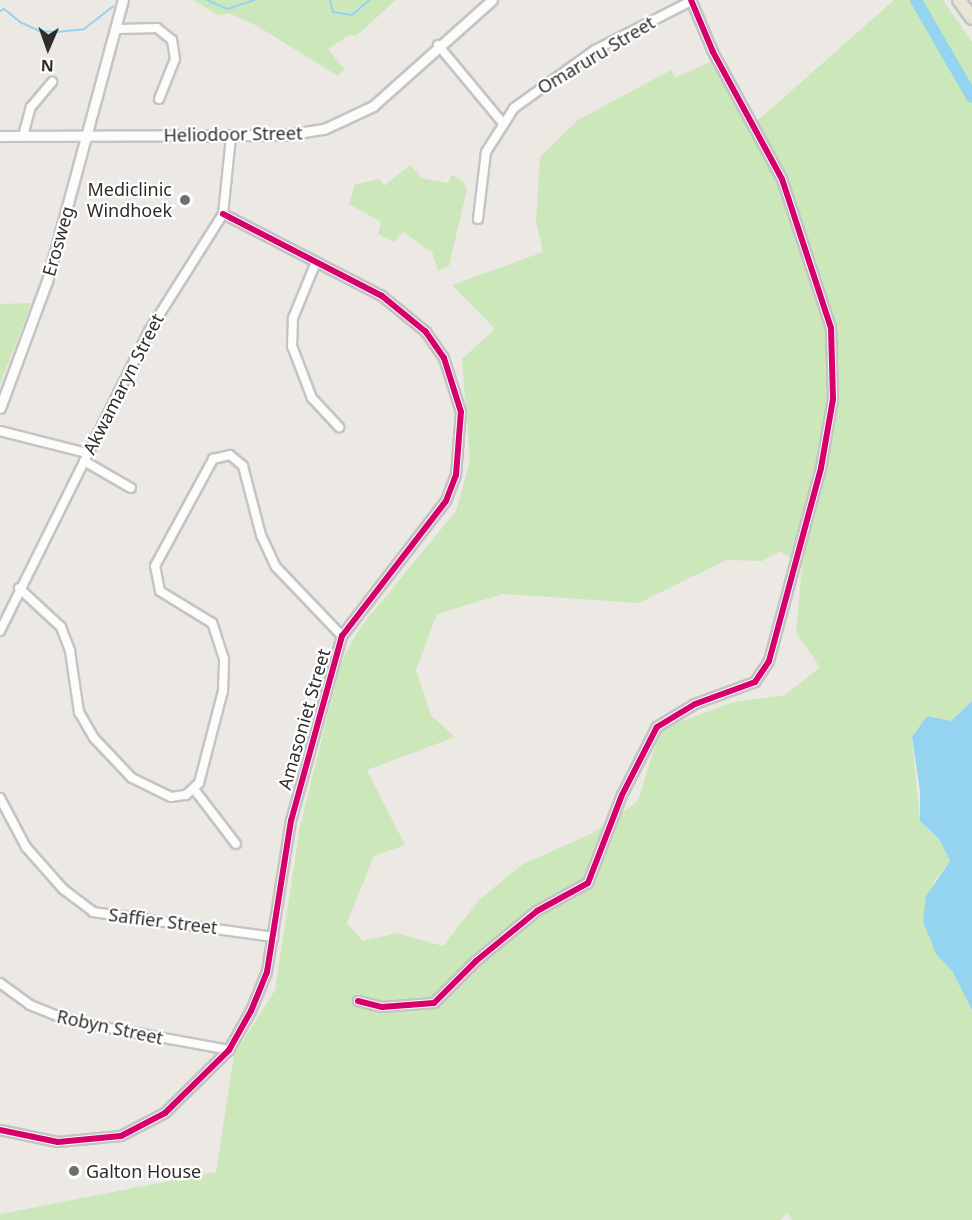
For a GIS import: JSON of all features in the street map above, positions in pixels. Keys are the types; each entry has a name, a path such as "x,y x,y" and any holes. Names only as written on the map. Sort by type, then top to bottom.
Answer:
{"main road":[{"path":"959,0 972,18"}],"street":[{"name":"Erosweg","path":"0,408 47,281 89,136 123,0"},
{"name":"Heliodoor Street","path":"0,136 296,135 339,124 373,106 438,45 492,0"},
{"path":"358,1001 382,1007 434,1003 476,961 537,911 588,883 622,795 657,727 705,699 755,682 769,661 821,468 832,399 831,328 795,211 757,132 713,52 691,0"},
{"name":"Omaruru Street","path":"478,219 483,164 502,122 527,96 577,62 691,0"},
{"path":"117,29 158,28 172,40 175,59 159,99"},
{"path":"438,45 502,122"},
{"path":"23,136 31,107 52,82"},
{"name":"Akwamaryn Street","path":"0,631 19,588 172,291 224,214 231,136"},
{"name":"Amasoniet Street","path":"0,1130 58,1142 121,1136 165,1113 229,1050 264,981 291,821 342,636 446,501 459,463 461,412 444,358 426,332 382,296 224,214"},
{"path":"316,262 293,318 292,346 312,398 339,427"},
{"path":"0,431 86,457 131,488"},
{"path":"19,588 61,627 70,651 79,712 107,753 151,790 178,797 194,789 202,777 222,691 222,643 205,618 160,591 155,576 159,555 213,459 230,455 243,466 261,535 276,567 342,636"},
{"path":"194,789 236,844"},
{"name":"Saffier Street","path":"0,798 26,847 63,889 93,912 273,937"},
{"name":"Robyn Street","path":"0,983 30,1005 70,1021 229,1050"}],"green space":[{"path":"193,0 396,0 356,36 349,35 328,49 344,69 338,76 257,26 229,13 218,15"},
{"path":"894,0 943,0 972,42 972,701 951,721 912,738 920,821 939,839 950,861 933,883 936,954 952,971 972,1010 972,1220 792,1220 787,1213 781,1220 0,1220 0,1214 216,1172 234,1055 275,990 300,827 341,662 360,628 456,511 470,461 462,359 495,329 452,285 543,252 536,222 540,157 578,120 671,70 675,78 712,61 748,129","holes":["780,551 802,567 796,632 820,667 785,695 734,702 660,729 638,801 593,833 523,864 480,899 443,946 397,933 363,941 347,923 374,856 405,845 367,770 455,737 431,715 416,670 437,614 503,594 639,603 726,560 762,561"]},
{"path":"410,165 422,178 448,183 452,175 463,181 467,189 449,266 438,271 432,252 403,232 394,242 378,234 381,222 349,204 355,184 380,179 384,186"},
{"path":"31,303 19,336 0,384 0,304"}],"water":[{"path":"972,701 972,1010 952,971 936,954 923,921 926,896 950,861 939,839 920,821 920,791 912,737 927,716 951,721"}],"waterway":[{"path":"207,0 227,9 255,0"},
{"path":"330,0 333,12 352,15 369,0"},
{"path":"916,0 972,97"},
{"path":"0,11 4,9 20,22 39,31 57,32 84,29 113,6"}],"cycle path":[{"path":"358,1001 382,1007 434,1003 476,961 537,911 588,883 622,795 657,727 695,704 755,682 769,661 821,468 833,399 831,328 782,179 713,52 691,0"},
{"path":"0,1130 58,1142 121,1136 165,1113 229,1050 251,1011 267,972 291,821 342,636 446,501 456,475 461,412 444,358 426,332 382,296 223,214"}],"place":[{"name":"Mediclinic Windhoek","path":"185,200"},
{"name":"Galton House","path":"74,1171"}]}
